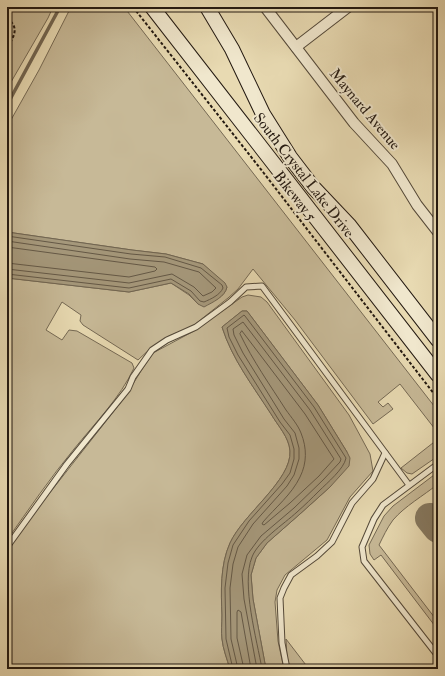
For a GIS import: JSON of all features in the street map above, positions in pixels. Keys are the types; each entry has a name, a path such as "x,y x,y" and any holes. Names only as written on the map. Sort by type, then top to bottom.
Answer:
{"main road":[{"name":"South Crystal Lake Drive","path":"152,7 435,366"},
{"name":"South Crystal Lake Drive","path":"207,7 232,49 263,114 290,157 313,187 348,224 438,340"}],"street":[{"name":"Maynard Avenue","path":"265,7 354,123 392,164 418,205 438,232"},
{"path":"296,47 348,7"}],"lane":[{"path":"7,546 67,464 128,389 133,377 152,350 167,340 196,328 230,302 246,287 262,286 409,485"},
{"path":"287,669 282,643 280,598 284,588 291,575 317,556 332,542 352,504 373,479 385,453"},
{"path":"438,464 383,505 374,519 362,547 364,561 438,656"}],"path":[{"name":"Bikeway 5","path":"133,7 263,172 438,399"},
{"path":"7,18 15,26 14,36 7,48"}],"shaded area":[{"path":"7,7 53,7 7,89"},
{"path":"71,7 124,7 438,411 438,433 400,384 378,402 383,407 388,403 393,409 373,424 295,320 253,269 238,289 194,325 169,336 152,347 138,360 83,325 80,321 81,315 62,302 46,330 62,340 69,330 77,331 132,363 134,368 122,390 56,471 7,540 7,278 129,292 171,283 189,295 198,304 212,301 220,297 223,295 227,287 203,264 166,254 7,232 7,127 39,70"},
{"path":"248,295 261,297 267,302 349,415 370,454 373,471 350,497 327,540 285,575 277,590 275,602 278,641 284,669 266,669 253,599 251,575 256,558 267,543 330,487 347,452 318,405 247,311 242,311 222,327 226,339 250,383 283,432 288,441 290,451 289,462 283,474 266,497 236,532 224,560 221,588 222,633 223,646 230,669 7,669 7,551 41,504 125,397 153,353 194,331 242,297"},
{"path":"438,439 438,456 412,474 407,473 401,468"},
{"path":"438,472 438,484 393,520 379,545 438,622 438,630 381,555 374,560 370,554 369,545 384,516 393,506"},
{"path":"286,639 309,669 290,669 287,657"}],"water":[{"path":"7,232 166,254 203,264 225,283 227,287 226,291 215,301 204,307 198,304 189,294 171,283 129,292 7,278"},
{"path":"242,311 247,311 318,405 350,458 349,466 330,487 267,543 256,558 251,575 253,599 266,669 230,669 224,650 222,636 222,579 224,560 227,551 236,532 266,497 283,474 289,462 290,451 288,441 283,432 250,383 226,339 222,327"}],"waterway":[{"path":"7,105 60,7"}],"taxiway":[{"path":"430,518 438,528"}]}
